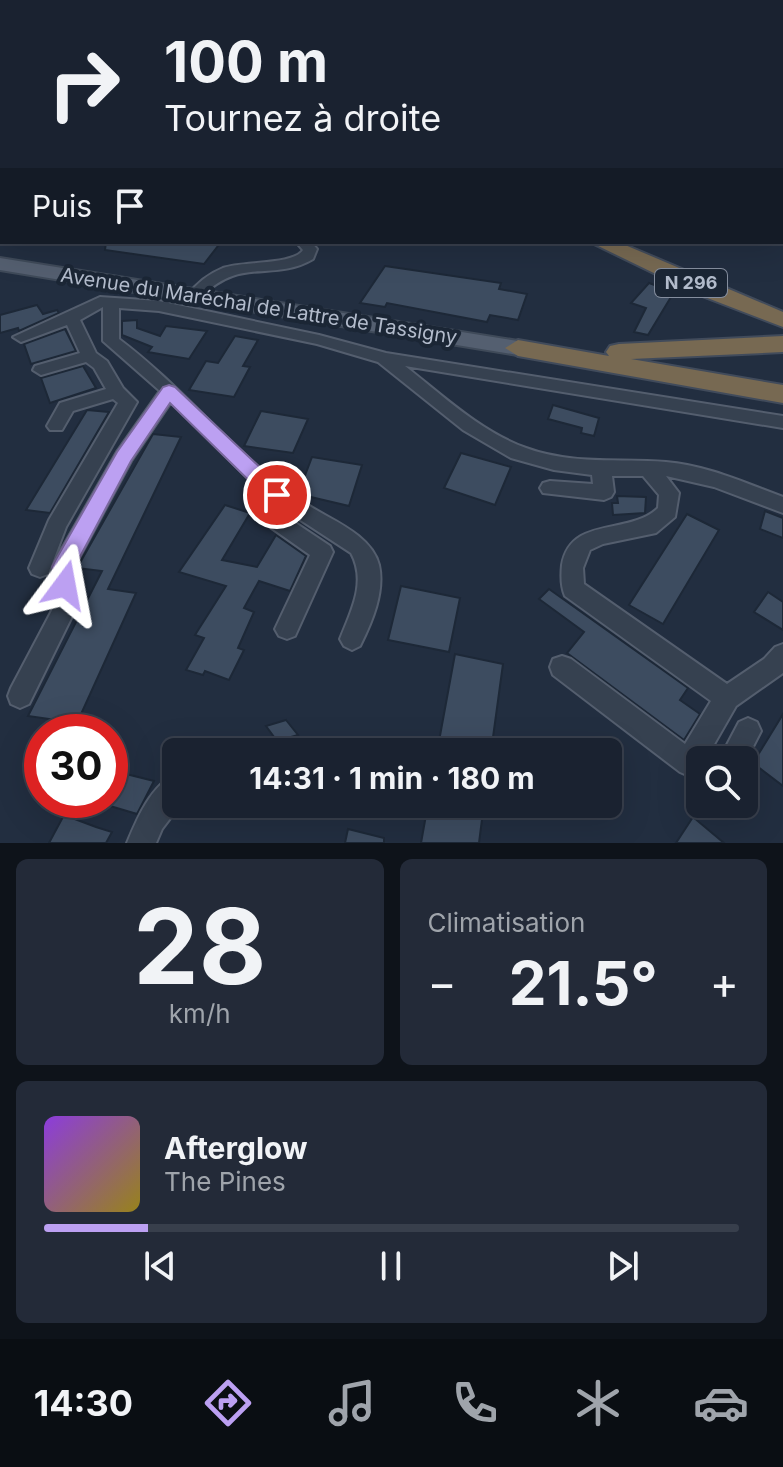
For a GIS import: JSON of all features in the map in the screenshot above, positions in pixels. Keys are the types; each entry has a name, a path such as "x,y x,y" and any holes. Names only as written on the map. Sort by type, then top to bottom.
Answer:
{"highway":[{"name":"N 296","path":"605,244 783,320"},
{"name":"N 296","path":"639,244 783,304"},
{"path":"518,348 655,352 771,344"},
{"path":"518,348 783,394"}],"main road":[{"name":"Avenue du Maréchal de Lattre de Tassigny","path":"0,264 518,348"}],"street":[{"path":"194,296 218,273 235,267 296,263 305,259 310,249 305,244"},
{"path":"112,282 96,294 106,303 111,341 169,391 277,495 358,547 368,564 369,594 352,639"},
{"path":"21,337 106,303 159,306 384,358 783,422"},
{"path":"40,568 56,526 128,402 116,392 101,365 89,356 72,318"},
{"path":"41,370 89,356"},
{"path":"384,358 469,426 518,453 554,463 601,469 648,469 717,480 783,505"},
{"path":"20,696 68,602 63,567 124,457 169,391"},
{"path":"56,426 66,407 116,392"},
{"path":"550,488 604,492 601,469"},
{"path":"648,469 669,493 668,511 652,526 592,537 577,547 570,566 573,589 727,698"},
{"path":"277,495 263,511 322,552 287,629"},
{"path":"704,746 727,698 773,667 783,655"},
{"path":"562,667 686,759"},
{"path":"740,746 748,731"},
{"path":"141,843 162,806"}],"building":[{"path":"106,244 219,244 204,264 105,250"},
{"path":"385,266 501,283 499,289 527,294 518,320 490,315 487,322 387,303 385,307 360,303"},
{"path":"649,283 674,292 648,335 634,332 646,308 631,303"},
{"path":"37,305 43,314 57,310 59,313 19,331 18,328 0,333 0,315"},
{"path":"137,320 137,328 160,336 166,326 207,331 189,359 148,352 152,347 122,335 122,321"},
{"path":"65,329 76,351 31,364 24,344"},
{"path":"235,336 258,340 243,366 250,367 234,397 189,390 206,361 218,363"},
{"path":"83,366 96,388 50,403 41,378"},
{"path":"553,405 599,418 594,436 581,433 582,428 548,419"},
{"path":"87,410 109,412 50,513 26,510"},
{"path":"261,411 308,419 293,453 244,446"},
{"path":"153,434 181,437 108,589 136,593 81,714 29,714 102,571 77,568"},
{"path":"461,453 511,467 495,505 444,488"},
{"path":"312,457 362,465 349,506 298,494"},
{"path":"617,496 646,497 645,513 613,515 612,503 618,503"},
{"path":"225,505 250,513 222,560 257,567 276,535 306,556 290,591 259,581 244,608 254,612 238,648 244,650 229,680 205,671 203,675 186,670 204,638 195,635 226,586 179,572"},
{"path":"765,511 783,518 783,538 760,529"},
{"path":"687,514 719,530 663,624 629,605"},
{"path":"401,586 460,598 449,652 388,640"},
{"path":"549,589 688,688 680,700 700,714 684,740 567,653 584,632 539,599"},
{"path":"768,592 783,602 783,630 754,612"},
{"path":"455,654 503,664 493,738 440,738"},
{"path":"783,714 783,786 758,767 758,755"},
{"path":"286,720 298,735 275,738 266,726"},
{"path":"128,774 154,781 137,814 128,811"},
{"path":"62,818 72,818 112,832 106,843 49,843"},
{"path":"425,818 482,818 479,843 421,843"},
{"path":"694,818 724,843 676,843"},
{"path":"348,829 384,838 384,843 345,843"}],"route":[{"path":"65,585 63,567 124,457 169,391 277,495"}]}
